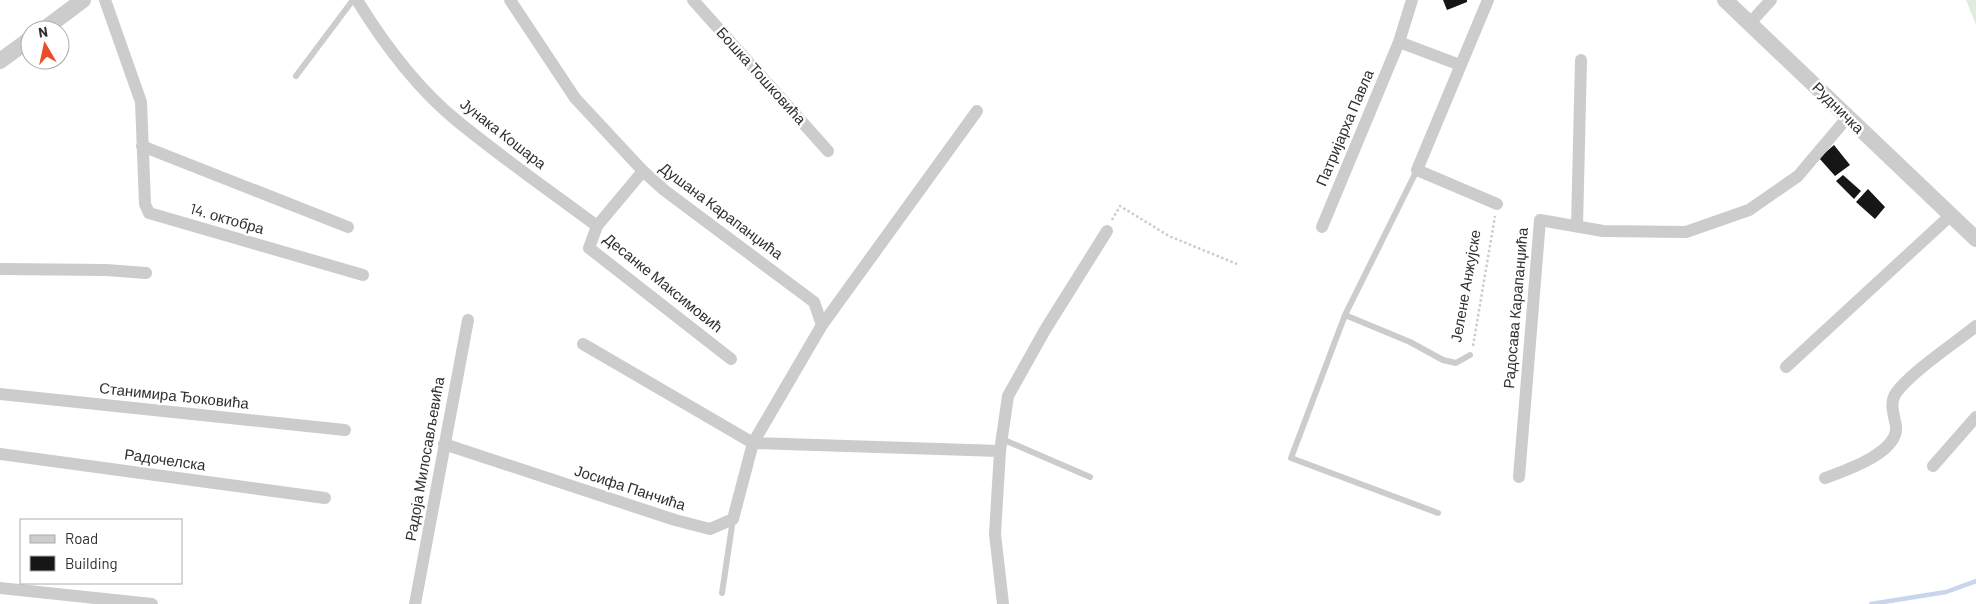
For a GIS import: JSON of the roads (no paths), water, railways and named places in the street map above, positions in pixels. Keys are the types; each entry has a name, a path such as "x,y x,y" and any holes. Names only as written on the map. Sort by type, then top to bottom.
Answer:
{"street":[{"path":"56,20 83,0"},
{"name":"14. октобра","path":"105,0 141,102 145,204 149,213 362,275"},
{"name":"Јунака Кошара","path":"357,0 380,38 415,79 455,119 597,226"},
{"name":"Душана Карапанџића","path":"510,0 575,98 643,171 664,190 814,302 822,325"},
{"name":"Бошка Тошковића","path":"693,0 828,151"},
{"name":"Патријарха Павла","path":"1322,227 1399,42 1412,0"},
{"path":"1488,0 1417,170 1497,204"},
{"name":"Рудничка","path":"1726,0 1847,118 1976,239"},
{"path":"1750,23 1771,0"},
{"path":"1399,42 1460,65"},
{"path":"0,61 20,46"},
{"path":"1577,226 1581,60"},
{"path":"733,519 753,443 822,325 977,111"},
{"name":"Радосава Карапанџића","path":"1519,477 1540,220 1603,231 1686,232 1749,210 1798,176 1847,118"},
{"path":"142,146 348,227"},
{"path":"597,226 643,171"},
{"path":"1786,367 1951,215"},
{"name":"Десанке Максимовић","path":"597,226 589,248 732,359"},
{"path":"1003,604 995,534 1001,445 1008,396 1045,330 1107,230"},
{"path":"0,269 106,270 146,273"},
{"name":"Радоја Милосављевића","path":"415,604 468,320"},
{"path":"1825,478 1877,456 1891,440 1896,429 1892,403 1896,393 1913,376 1976,326"},
{"path":"583,344 753,443 1001,445"},
{"name":"Станимира Ђоковића","path":"0,394 345,430"},
{"path":"1933,466 1976,417"},
{"name":"Јосифа Панчића","path":"444,444 675,520 710,529 733,519"},
{"name":"Радочелска","path":"0,454 325,498"},
{"path":"0,588 152,604"}],"lane":[{"path":"296,76 353,0"},
{"path":"1417,170 1345,315 1291,458 1438,513"},
{"name":"Јелене Анжујске","path":"1345,315 1410,342 1443,360 1456,363 1470,355"},
{"path":"1001,445 1090,477"},
{"path":"722,594 733,519"}],"waterway":[{"path":"1871,604 1946,592 1976,581"}]}
